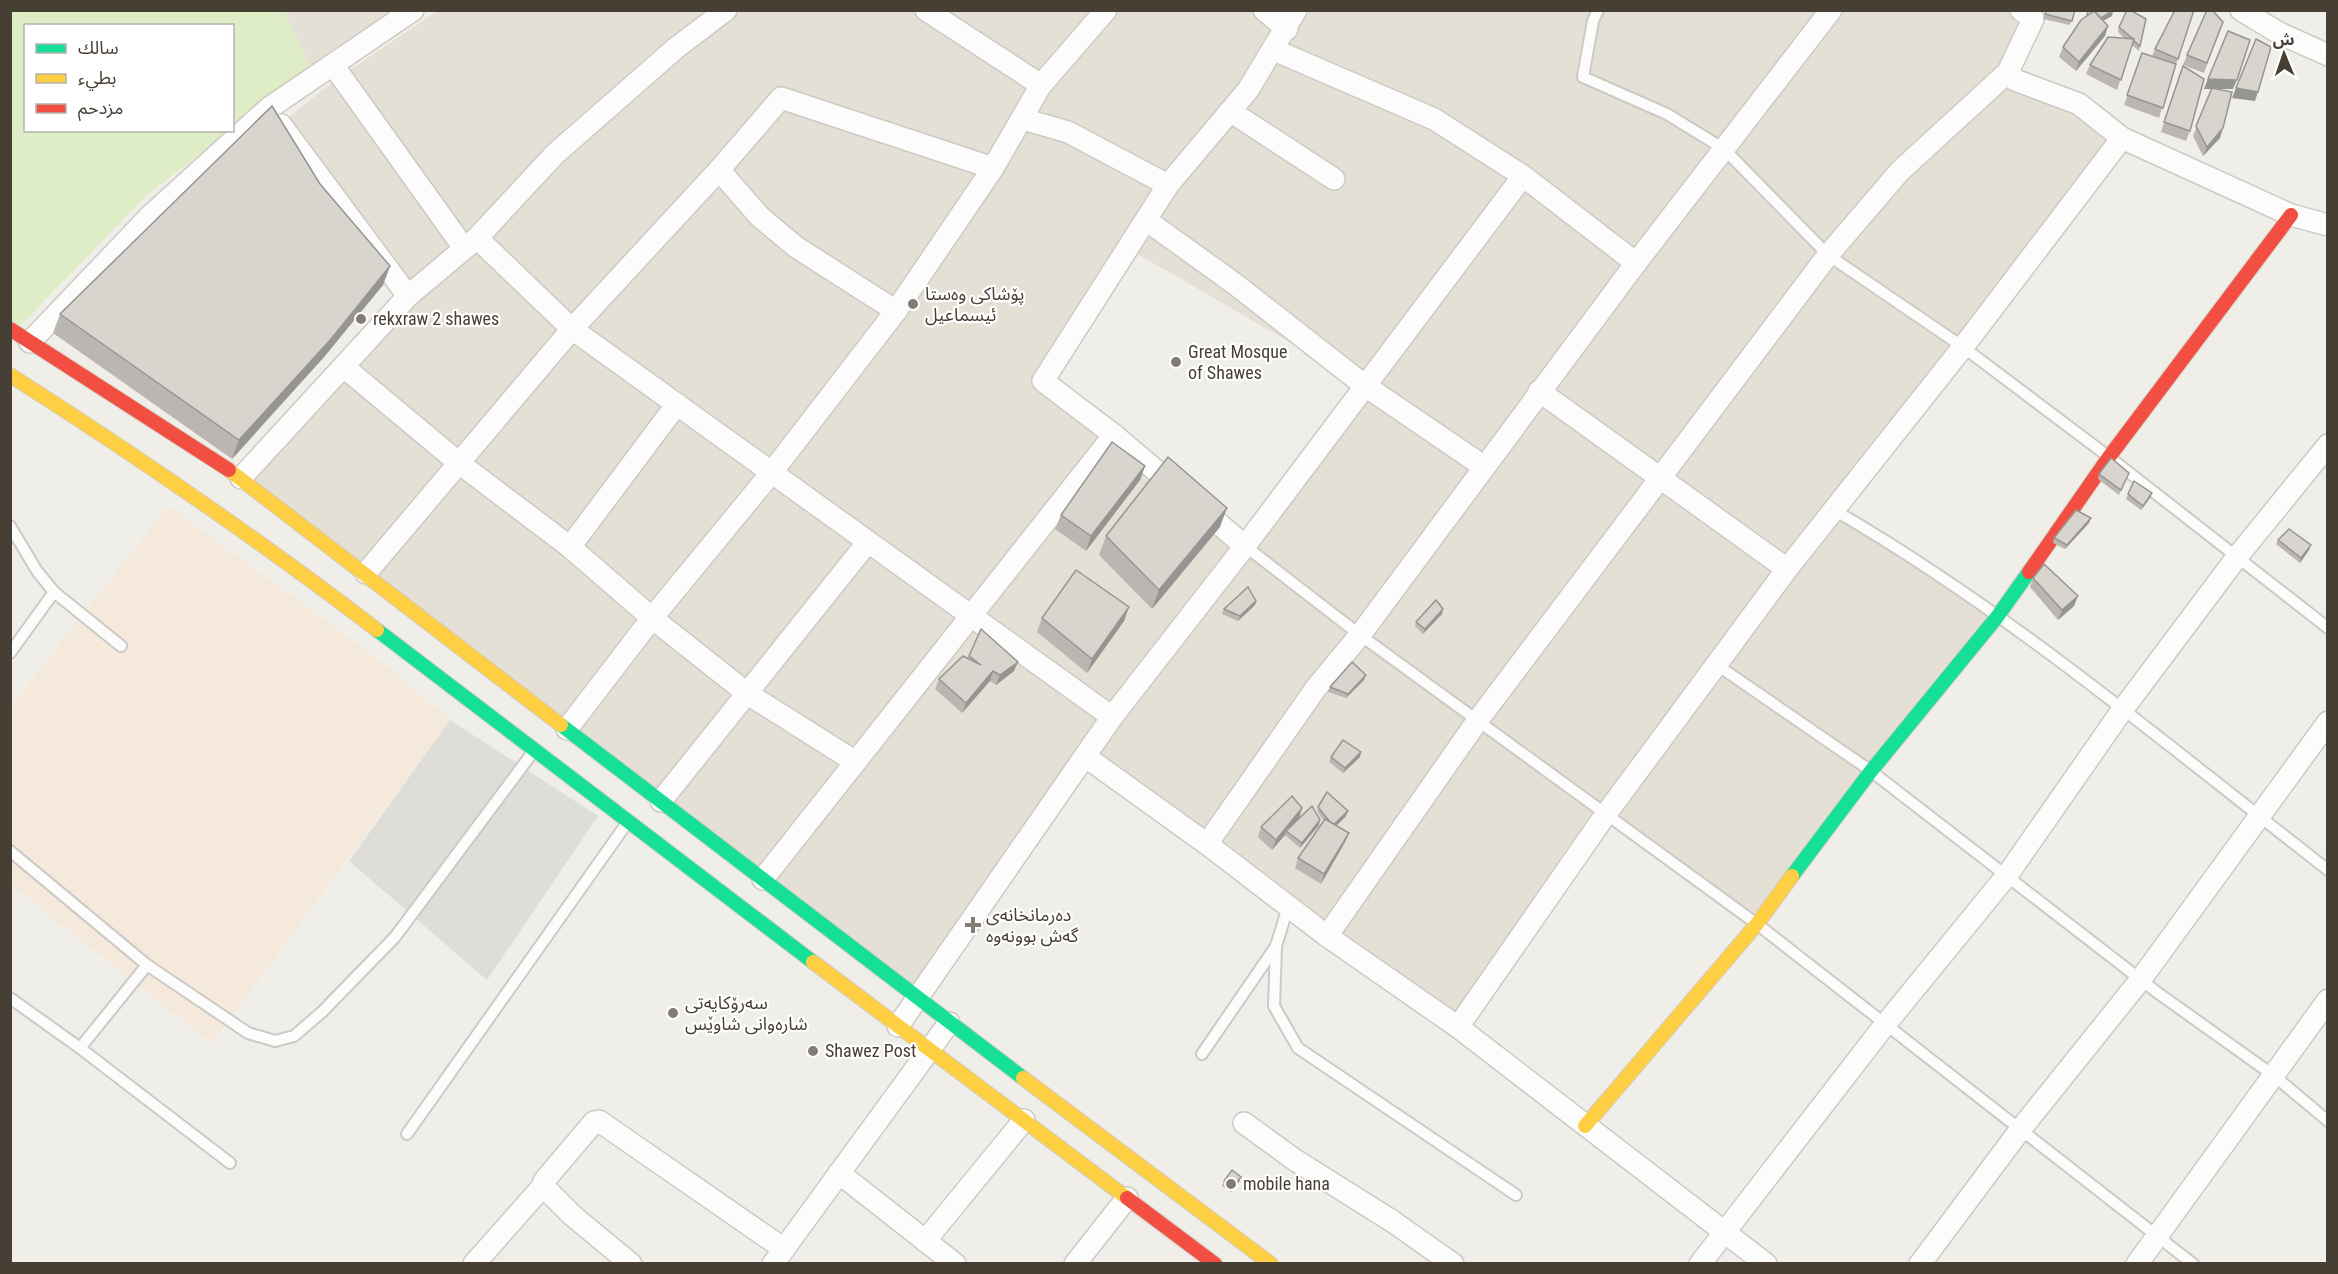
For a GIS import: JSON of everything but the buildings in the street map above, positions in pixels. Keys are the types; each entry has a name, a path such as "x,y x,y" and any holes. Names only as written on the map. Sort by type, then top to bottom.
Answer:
{"street":[{"path":"30,342 150,216 269,108 413,10"},
{"path":"240,478 408,296 470,243 555,154 676,48 726,10"},
{"path":"926,10 1041,85"},
{"path":"567,729 652,618 772,472 896,311 993,168 1041,85 1106,10"},
{"path":"1245,546 1114,435 1043,381 1168,185 1230,111 1274,50 1292,20 1264,10"},
{"path":"1208,844 1316,688 1360,635 1539,391 1831,10"},
{"path":"2241,10 2279,33 2328,55"},
{"path":"1327,936 1478,720 1828,255 1900,171 2008,72 2030,13"},
{"path":"1274,50 1434,119 1522,176 1636,263"},
{"path":"333,65 470,243 572,329 1112,717"},
{"path":"2008,72 2015,80 2079,104 2122,138 2291,215 2328,225"},
{"path":"366,573 572,329 781,98 993,168"},
{"path":"269,108 408,296"},
{"path":"1230,111 1334,179"},
{"path":"1023,119 1068,132 1168,185"},
{"path":"1458,1027 1606,814 1787,569 1963,347 2122,138"},
{"path":"718,170 760,217 796,247 896,311"},
{"path":"898,1026 1112,717 1245,546 1522,176"},
{"path":"1585,1126 1757,924 1871,771 1997,617 2109,456 2291,215"},
{"path":"1146,219 1235,284 1364,385 1483,466"},
{"path":"10,330 240,478 917,999 1271,1263"},
{"path":"344,367 459,463 570,547 652,618 748,694 854,761"},
{"path":"10,375 92,415 273,550 628,823 1215,1263"},
{"path":"1539,391 1787,569"},
{"path":"92,415 108,392"},
{"path":"570,547 677,404"},
{"path":"763,879 1114,435"},
{"path":"1700,1263 1725,1234 1884,1026 2008,874 2123,709 2236,557 2328,445"},
{"path":"661,801 867,543"},
{"path":"1920,1263 2020,1130 2141,979 2328,722"},
{"path":"1086,757 1208,844 1327,936 1458,1027 1725,1234 1766,1263"},
{"path":"2138,1263 2328,1000"},
{"path":"474,1263 543,1186 594,1122 600,1121 779,1256 949,1023"},
{"path":"925,1241 1023,1120"},
{"path":"1244,1123 1295,1160 1392,1221 1453,1263"},
{"path":"839,1173 955,1263"},
{"path":"543,1186 573,1216 631,1263"},
{"path":"1075,1263 1127,1198"}],"lane":[{"path":"1598,10 1593,21 1583,77 1667,114 1725,149 1828,255 1963,347 2109,456 2328,628"},
{"path":"1834,510 1884,539 1997,617 2123,709 2328,870"},
{"path":"10,525 37,571 54,592 121,646"},
{"path":"1245,546 1360,635 1757,924 1884,1026 2193,1263"},
{"path":"10,653 54,592"},
{"path":"1717,665 1871,771 2008,874 2141,979 2273,1075 2328,1121"},
{"path":"10,851 147,965 248,1033 275,1041 294,1036 322,1012 395,937 534,750"},
{"path":"407,1134 628,823"},
{"path":"1288,907 1276,946 1274,1006 1298,1048 1516,1195"},
{"path":"1202,1054 1276,946"},
{"path":"80,1048 147,965"},
{"path":"10,998 80,1048 230,1163"}],"shaded area":[{"path":"284,11 418,11 311,69"},
{"path":"437,11 2021,11 2033,19 2015,80 2122,138 1834,509 1997,617 1757,924 1606,815 1458,1027 1086,758 917,999 241,478 409,298 285,120 338,78","holes":["1129,249 1364,385 1245,546 1043,381"]},
{"path":"168,506 378,659 450,720 212,1043 11,885 10,708"},
{"path":"450,720 598,816 487,980 349,861"}],"green space":[{"path":"10,11 284,11 311,69 234,128 234,24 24,24 24,132 230,132 149,193 14,332 10,330"}],"traffic: fast":[{"path":"1792,876 1871,771 1997,617 2029,572"},
{"path":"377,630 813,962"},
{"path":"561,725 1023,1078"}],"traffic: slow":[{"path":"10,375 196,498 377,630"},
{"path":"229,470 561,725"},
{"path":"1585,1126 1757,924 1792,876"},
{"path":"813,962 1127,1198"},
{"path":"1023,1078 1271,1264"}],"traffic: jam":[{"path":"2029,572 2109,457 2291,215"},
{"path":"10,329 229,470"},
{"path":"1127,1198 1215,1264"}],"place":[{"name":"پۆشاکی وەستا ئیسماعیل","path":"913,304"},
{"name":"rekxraw 2 shawes","path":"361,319"},
{"name":"Great Mosque of Shawes","path":"1176,362"},
{"name":"دەرمانخانەی گەش بوونەوە","path":"973,925"},
{"name":"سەرۆکایەتی شارەوانی شاوێس","path":"673,1013"},
{"name":"Shawez Post","path":"813,1051"},
{"name":"mobile hana","path":"1231,1184"}]}
